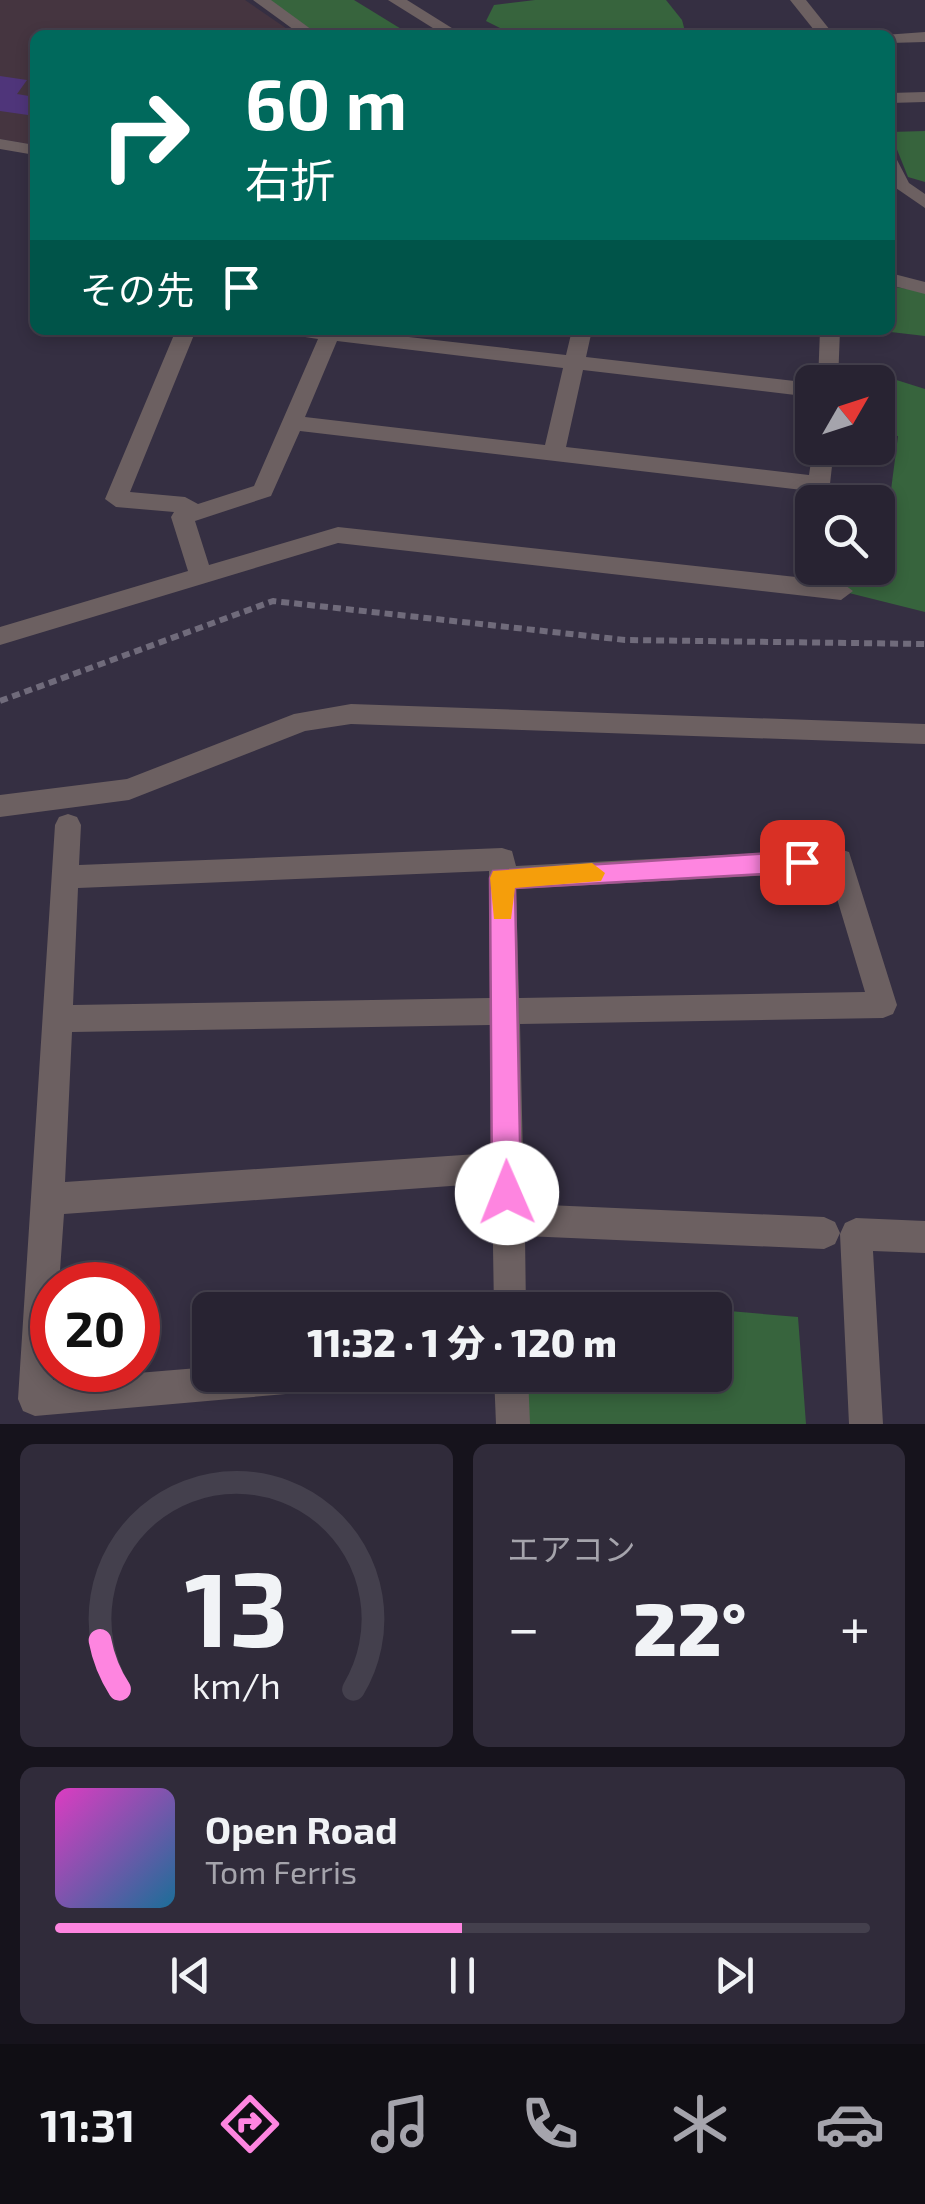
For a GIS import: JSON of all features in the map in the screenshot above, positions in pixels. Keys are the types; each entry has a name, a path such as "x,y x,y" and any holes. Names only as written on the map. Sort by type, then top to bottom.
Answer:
{"street":[{"path":"262,0 304,30"},
{"path":"396,0 447,30"},
{"path":"798,0 822,30"},
{"path":"895,38 925,37"},
{"path":"895,98 925,97"},
{"path":"0,171 8,145"},
{"path":"895,172 902,186 925,203"},
{"path":"895,196 925,203"},
{"path":"895,280 925,288"},
{"path":"184,335 116,499 185,505 195,512"},
{"path":"201,577 182,517 262,491 330,335"},
{"path":"356,335 795,388"},
{"path":"554,453 581,335"},
{"path":"829,365 830,335"},
{"path":"295,422 819,484 821,465"},
{"path":"0,636 338,535 841,591"},
{"path":"0,806 130,789 303,721 350,714 925,734"},
{"path":"68,825 50,1199 35,1399 192,1385"},
{"path":"66,877 502,859 510,1292"},
{"path":"59,1019 882,1005 839,860 502,878"},
{"path":"50,1199 506,1168"},
{"path":"508,1219 824,1233"},
{"path":"866,1424 856,1234 925,1237"},
{"path":"512,1392 512,1424"}],"path":[{"path":"0,701 273,601 625,640 925,644"}],"shaded area":[{"path":"0,0 245,0 289,30 30,30 30,144 0,139"}],"green space":[{"path":"268,0 354,0 403,30 312,30"},
{"path":"535,0 666,0 682,20 685,30 504,30 486,21 494,5"},
{"path":"925,131 925,182 908,177 895,144 895,132"},
{"path":"895,287 925,292 925,336 895,333"},
{"path":"895,380 925,389 925,612 841,591 841,585 895,585 895,485 892,485 898,436"},
{"path":"732,1311 798,1317 806,1424 513,1424 512,1392 732,1392"}],"building":[{"path":"0,76 27,80 17,94 30,96 30,115 0,111"}],"slow traffic":[{"path":"502,911 502,878 592,873"}],"route":[{"path":"507,1193 502,878 802,862"}]}
